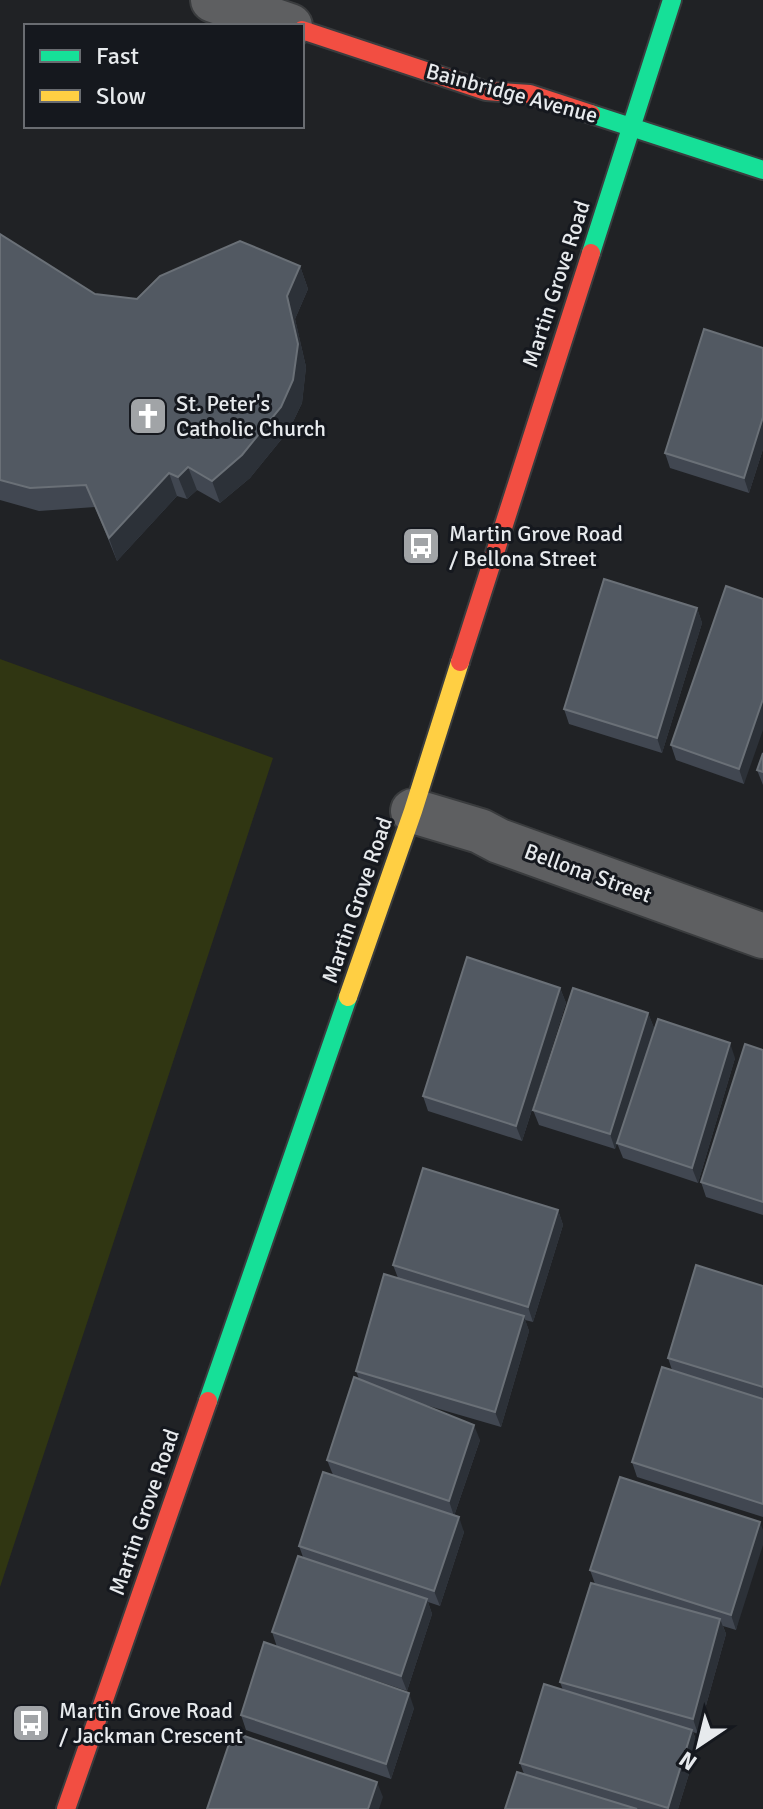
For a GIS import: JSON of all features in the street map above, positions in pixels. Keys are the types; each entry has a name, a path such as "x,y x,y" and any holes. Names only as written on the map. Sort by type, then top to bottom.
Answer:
{"street":[{"path":"213,0 284,24"},
{"name":"Martin Grove Road","path":"66,1809 413,811 672,0"},
{"name":"Bainbridge Avenue","path":"304,31 486,91 530,94 763,170"},
{"name":"Bellona Street","path":"413,811 480,831 499,841 763,936"}],"green space":[{"path":"0,659 273,758 0,1587"}],"building":[{"name":"St. Peter's Catholic Church","path":"0,234 95,294 137,299 160,276 240,241 300,266 287,296 298,344 293,380 281,407 242,455 212,481 188,467 178,477 169,473 109,538 86,485 30,488 0,480"},
{"path":"704,329 763,348 763,417 744,478 665,453"},
{"path":"604,579 697,608 657,738 564,709"},
{"path":"726,586 763,599 763,699 739,769 671,745"},
{"path":"763,753 763,772 757,770"},
{"path":"467,957 560,988 516,1126 423,1096"},
{"path":"573,988 648,1013 610,1134 533,1110"},
{"path":"658,1019 730,1043 692,1168 617,1143"},
{"path":"745,1044 763,1050 763,1202 701,1182"},
{"path":"423,1168 558,1210 528,1307 393,1265"},
{"path":"696,1265 763,1286 763,1387 668,1358"},
{"path":"384,1274 524,1316 495,1412 356,1371"},
{"path":"662,1367 763,1399 763,1504 632,1462"},
{"path":"354,1377 474,1425 449,1501 327,1460"},
{"path":"323,1472 459,1517 434,1591 299,1546"},
{"path":"620,1477 760,1522 731,1615 590,1570"},
{"path":"298,1556 427,1599 401,1676 272,1632"},
{"path":"591,1583 720,1619 693,1719 560,1682"},
{"path":"264,1642 409,1693 386,1764 241,1715"},
{"path":"544,1684 692,1730 668,1808 520,1763"},
{"path":"233,1732 377,1782 368,1809 207,1809"},
{"path":"517,1772 637,1809 505,1809"}],"traffic: fast":[{"path":"591,253 672,0"},
{"path":"591,114 763,170"},
{"path":"208,1401 348,997"}],"traffic: slow":[{"path":"348,997 413,811 460,662"}],"traffic: jam":[{"path":"304,31 486,91 530,94 591,114"},
{"path":"460,662 591,253"},
{"path":"66,1809 208,1401"}],"place":[{"name":"St. Peter's Catholic Church","path":"148,416"},
{"name":"Martin Grove Road / Bellona Street","path":"421,546"},
{"name":"Martin Grove Road / Jackman Crescent","path":"31,1723"}]}
